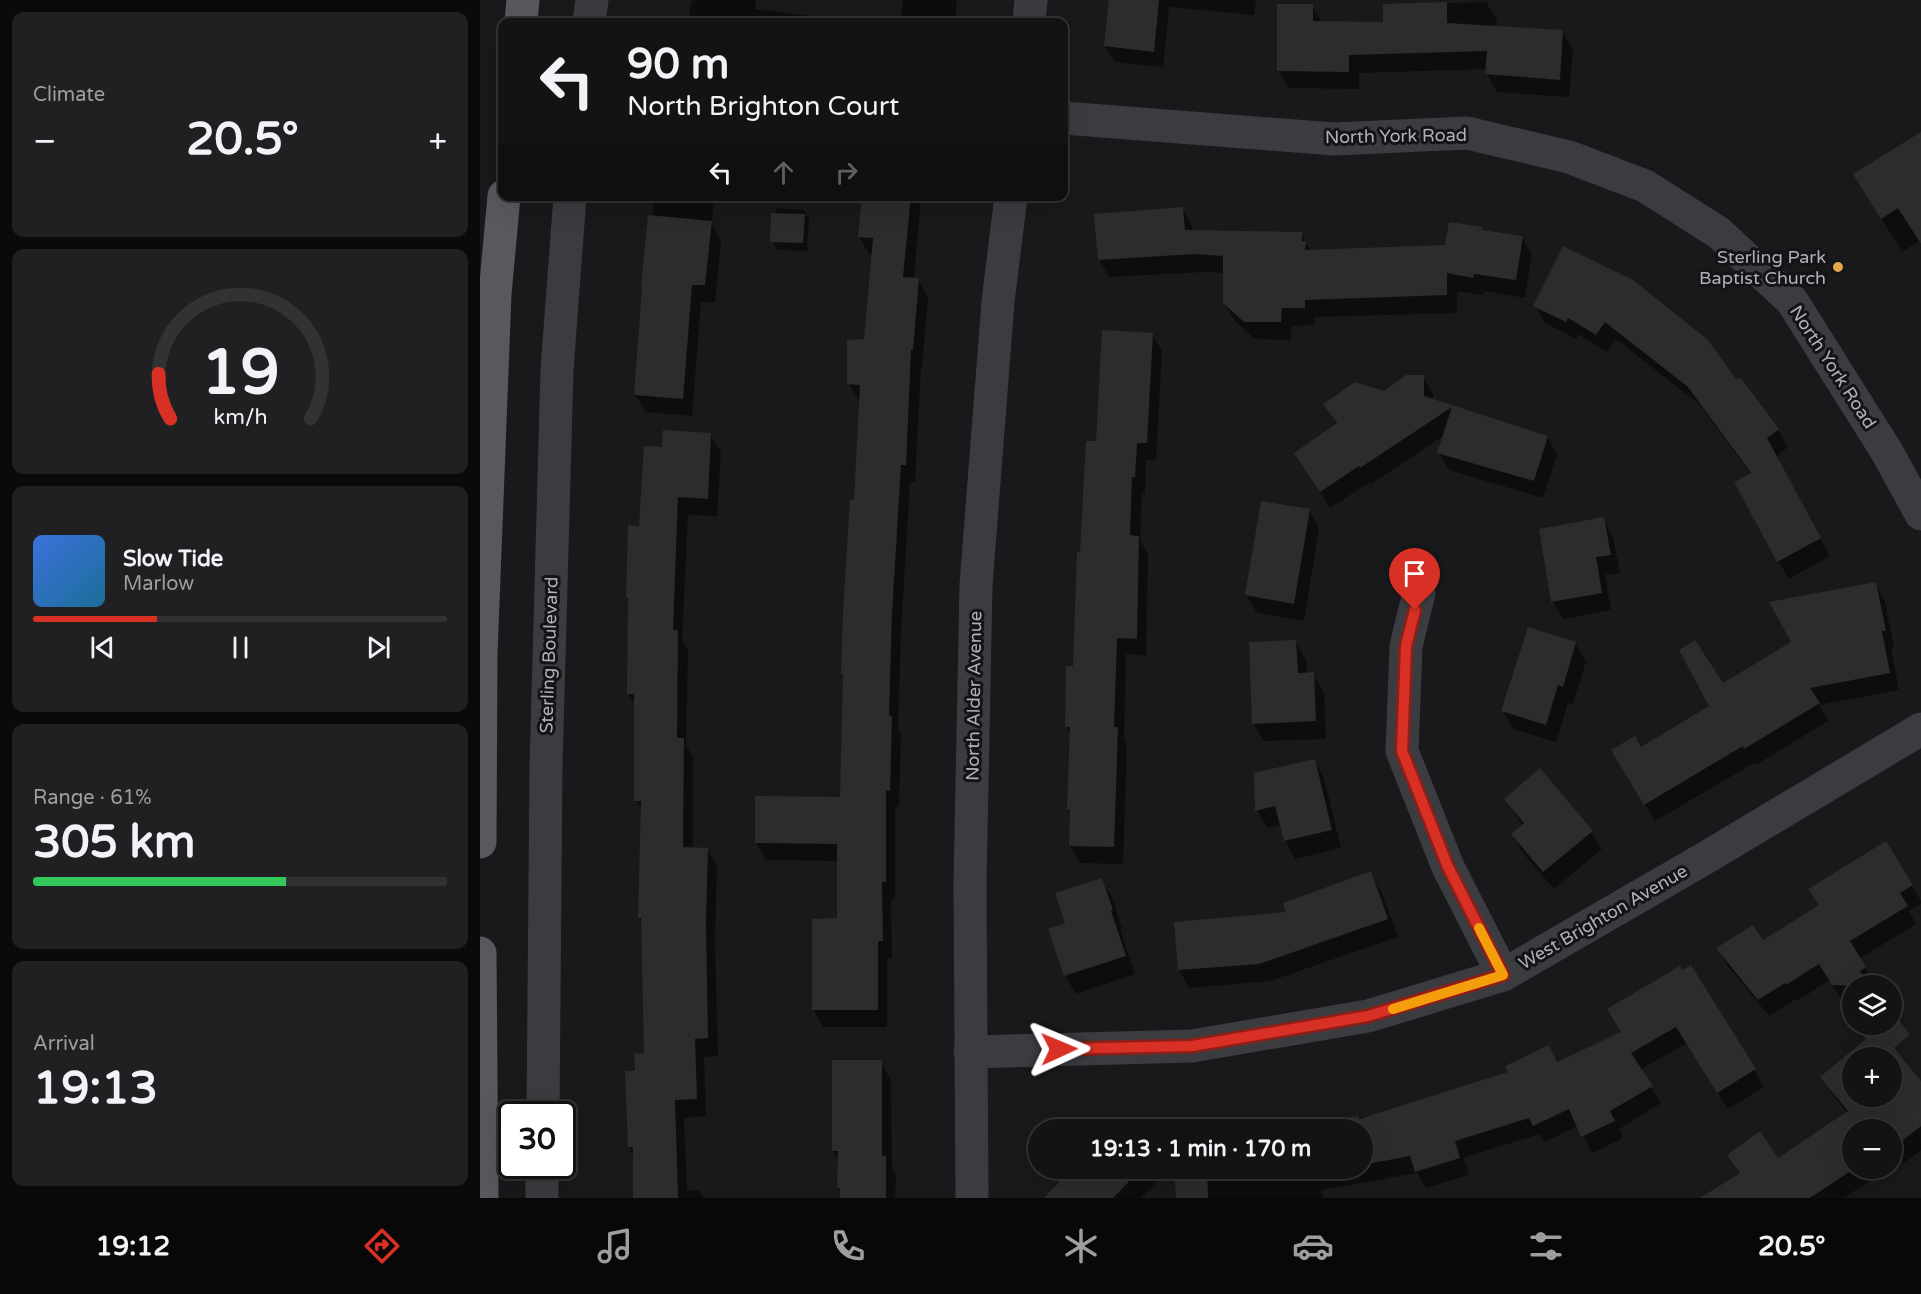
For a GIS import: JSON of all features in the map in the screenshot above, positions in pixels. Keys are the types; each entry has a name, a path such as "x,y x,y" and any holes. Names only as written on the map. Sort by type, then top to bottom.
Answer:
{"main road":[{"path":"521,18 523,0"},
{"path":"480,842 481,654 495,294 504,201"},
{"path":"480,953 482,1198"}],"street":[{"path":"589,18 591,0"},
{"path":"1029,18 1031,0"},
{"name":"North York Road","path":"1068,118 1334,139 1467,133 1569,157 1645,186 1719,233 1792,301 1887,452 1921,514"},
{"name":"Sterling Boulevard","path":"543,1101 546,766 557,370 570,201"},
{"name":"North Alder Avenue","path":"972,1198 970,884 976,585 998,302 1010,201"},
{"path":"1419,593 1406,646 1402,751 1448,867 1503,975"},
{"name":"West Brighton Avenue","path":"970,1052 1192,1046 1368,1016 1503,975 1921,729"},
{"path":"542,1179 542,1198"}],"building":[{"path":"1109,0 1159,0 1154,52 1104,46"},
{"path":"1447,2 1447,23 1563,30 1560,80 1485,74 1487,51 1349,55 1349,72 1277,71 1277,4 1313,4 1313,21 1383,22 1383,4"},
{"path":"1921,132 1921,244 1898,208 1881,219 1853,174"},
{"path":"862,201 911,201 903,277 919,278 913,350 911,350 906,465 901,465 892,614 889,715 892,716 890,791 886,790 886,882 882,882 883,941 878,941 878,1010 812,1010 812,919 837,918 837,844 755,843 755,796 840,797 843,613 850,499 854,500 860,385 847,384 847,340 864,339 873,238 858,237"},
{"path":"1183,207 1185,230 1302,232 1302,241 1306,241 1305,250 1445,245 1449,222 1523,236 1516,280 1474,274 1473,278 1447,273 1447,295 1305,300 1305,308 1282,308 1281,322 1244,322 1223,303 1223,256 1194,254 1098,260 1094,214"},
{"path":"771,213 805,214 803,243 770,242"},
{"path":"648,215 712,221 705,285 692,285 683,399 634,395"},
{"path":"1563,246 1633,280 1708,340 1737,380 1741,378 1779,429 1767,438 1821,538 1777,562 1734,482 1751,473 1688,387 1605,322 1596,335 1568,318 1566,322 1533,306"},
{"path":"1102,330 1153,333 1147,443 1137,443 1135,477 1132,477 1130,535 1139,536 1137,639 1117,638 1114,727 1118,727 1114,847 1069,846 1070,809 1067,809 1070,727 1065,727 1066,666 1073,666 1077,552 1080,552 1086,441 1096,441"},
{"path":"1406,375 1424,375 1424,396 1548,436 1534,481 1437,453 1452,407 1320,492 1294,453 1337,423 1323,404 1355,382 1384,391"},
{"path":"663,430 711,433 708,499 678,497 673,630 678,630 677,738 684,738 683,847 708,848 706,922 708,1038 695,1039 697,1099 675,1100 678,1198 633,1198 633,1147 628,1147 625,1071 635,1071 634,1054 644,1053 641,918 638,918 641,801 634,801 634,694 627,694 628,525 639,526 644,446 662,447"},
{"path":"1261,501 1310,509 1294,604 1245,595"},
{"path":"1604,517 1611,555 1596,557 1602,593 1551,602 1539,529"},
{"path":"1876,582 1886,631 1882,631 1890,673 1810,688 1820,703 1644,805 1611,750 1635,736 1641,747 1709,706 1679,650 1695,640 1723,683 1791,642 1769,602"},
{"path":"1528,627 1576,642 1563,687 1558,685 1546,725 1501,711"},
{"path":"1296,640 1298,673 1314,672 1316,721 1252,724 1249,642"},
{"path":"1315,759 1332,830 1284,841 1275,806 1255,811 1254,773"},
{"path":"1540,768 1593,831 1543,872 1511,834 1524,823 1504,799"},
{"path":"1886,841 1913,885 1900,893 1908,906 1850,941 1866,967 1860,971 1863,975 1842,975 1842,985 1832,985 1819,964 1758,1000 1716,948 1753,925 1763,940 1819,905 1808,889"},
{"path":"1371,871 1388,919 1259,964 1178,970 1174,922 1286,912 1283,903"},
{"path":"1102,878 1126,956 1064,976 1048,929 1065,923 1055,893"},
{"path":"1691,965 1756,1069 1717,1093 1676,1027 1631,1053 1653,1086 1610,1111 1615,1121 1581,1137 1569,1109 1533,1126 1529,1118 1455,1141 1460,1158 1415,1172 1410,1156 1373,1163 1373,1119 1359,1119 1508,1072 1505,1066 1549,1045 1557,1062 1621,1032 1607,1009 1680,966 1682,970"},
{"path":"1902,1024 1910,1035 1895,1047 1856,1047 1866,1039 1863,1035 1902,1035"},
{"path":"1902,1058 1921,1081 1921,1126 1902,1141 1902,1119 1842,1119 1842,1177 1810,1198 1700,1198 1740,1173 1727,1155 1760,1131 1778,1158 1848,1111 1845,1107 1902,1107"},
{"path":"1842,1059 1842,1104 1820,1077"},
{"path":"832,1060 882,1060 882,1156 886,1156 886,1198 840,1198 840,1188 837,1188 838,1151 832,1151"},
{"path":"1359,1116 1359,1119 1340,1119"},
{"path":"1062,1179 1131,1179 1113,1198 1044,1198"},
{"path":"1175,1179 1207,1179 1208,1198 1176,1198"}],"slow traffic":[{"path":"1393,1009 1503,975 1479,928"}],"place":[{"name":"Sterling Park Baptist Church","path":"1838,267"}],"route":[{"path":"1059,1049 1192,1046 1368,1016 1503,975 1448,867 1402,751 1406,646 1415,610"}]}
